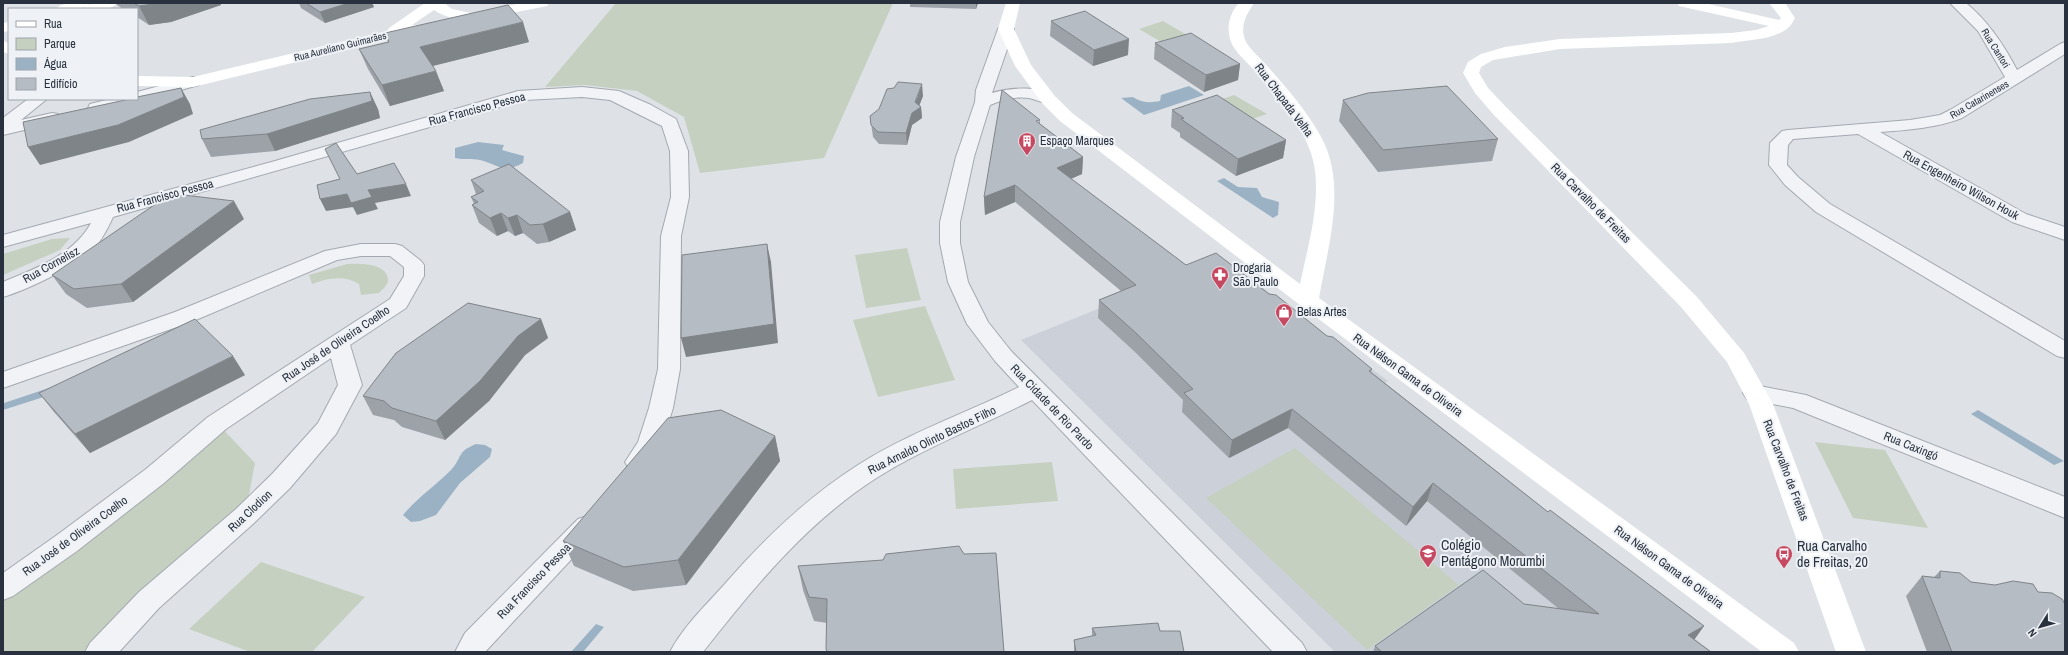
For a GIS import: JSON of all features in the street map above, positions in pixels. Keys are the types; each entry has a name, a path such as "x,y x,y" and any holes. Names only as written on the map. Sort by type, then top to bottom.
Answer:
{"street":[{"path":"67,8 83,3"},
{"path":"93,8 110,3"},
{"path":"391,34 434,3 447,12 472,18"},
{"name":"Rua Aureliano Guimarães","path":"138,80 193,82 391,34 542,3"},
{"path":"1006,29 1014,3"},
{"name":"Rua Chapada Velha","path":"1247,3 1238,11 1235,29 1240,43 1307,127 1317,145 1323,164 1325,198 1308,300"},
{"path":"1684,3 1783,26 1788,18 1784,10 1776,3"},
{"name":"Rua Cantori","path":"1957,3 1968,11 1991,36 2014,79"},
{"name":"Rua Carvalho de Freitas","path":"1783,26 1772,32 1737,37 1560,44 1505,52 1487,57 1474,65 1471,73 1481,90 1500,111 1690,302 1736,358 1761,404 1807,527 1851,652"},
{"name":"Rua Nélson Gama de Oliveira","path":"1006,29 1023,66 1048,98 1066,117 1308,300 1784,652"},
{"name":"Rua Cidade de Rio Pardo","path":"1006,29 984,90 983,102 965,157 950,222 950,244 958,282 978,324 1002,356 1292,652"},
{"name":"Rua Catarinenses","path":"2065,47 2014,79 1944,119 1900,126 1808,132 1788,135 1779,143 1777,155 1779,166 1808,196 1823,208 2065,351"},
{"path":"138,97 193,82"},
{"path":"983,102 1004,93 1021,91 1048,98"},
{"name":"Rua Francisco Pessoa","path":"3,240 281,165 524,95 582,92 613,95 645,109 670,123 679,151 680,197 671,236 669,369 661,408 650,444 627,480"},
{"path":"3,126 38,100"},
{"path":"3,130 125,100"},
{"name":"Rua Engenheiro Wilson Houk","path":"1860,128 2019,218 2065,234"},
{"name":"Rua Cornelisz","path":"3,290 40,274 80,251 96,232 106,212"},
{"name":"Rua José de Oliveira Coelho","path":"3,380 183,317 332,255 356,250 395,250 414,265 414,276 398,303 217,423 155,476 67,544 3,588"},
{"name":"Rua Clodion","path":"100,652 149,600 245,516 281,481 327,428 350,385 338,342"},
{"name":"Rua Arnaldo Olinto Bastos Filho","path":"685,652 794,526 826,500 880,464 1034,389"},
{"name":"Rua Caxingó","path":"1755,393 1798,401 2065,508"},
{"name":"Rua Francisco Pessoa","path":"470,652 475,642 598,514"}],"shaded area":[{"name":"Colégio Pentágono Morumbi","path":"1223,258 1388,381 1377,387 1712,652 1335,652 1021,340"}],"green space":[{"path":"616,3 893,3 824,158 700,173 684,117 637,91 585,85 545,87"},
{"path":"1163,21 1199,42 1175,50 1139,29"},
{"path":"1234,95 1267,114 1241,123 1210,103"},
{"path":"70,238 60,250 3,275 3,254 52,239"},
{"path":"907,248 921,300 866,308 855,255"},
{"path":"347,264 365,264 378,267 387,274 387,284 379,293 361,295 359,284 348,279 336,278 312,284 309,275"},
{"path":"925,306 955,380 878,397 853,320"},
{"path":"217,423 255,463 245,516 100,652 3,652 3,583"},
{"path":"1815,442 1885,450 1928,528 1853,518"},
{"path":"1295,448 1459,585 1367,650 1206,498"},
{"path":"1052,462 1058,501 956,509 953,469"},
{"path":"261,562 365,597 312,652 250,652 189,629"}],"water":[{"path":"1189,86 1204,95 1144,115 1121,98 1133,97 1143,101 1156,102 1160,101 1161,95"},
{"path":"478,142 504,145 502,150 524,156 523,163 511,168 501,168 480,160 455,158 455,148"},
{"path":"1224,178 1238,187 1257,188 1262,197 1279,202 1278,215 1273,218 1217,181"},
{"path":"97,372 100,379 3,410 4,403"},
{"path":"1978,410 2064,461 2054,465 1971,414"},
{"path":"476,444 485,445 492,449 490,457 460,483 436,515 420,521 411,522 403,515 414,503 451,470 462,452"},
{"path":"596,624 604,627 583,652 571,652"}],"building":[{"path":"134,3 160,3 139,6"},
{"path":"306,3 349,3 320,12"},
{"path":"508,5 523,22 420,47 436,71 382,85 359,49 389,42 385,33"},
{"path":"1085,11 1129,39 1094,50 1051,21"},
{"path":"1191,33 1240,64 1206,75 1155,43"},
{"path":"898,82 922,84 915,102 921,107 912,113 906,133 878,132 871,125 870,116 879,109 887,89 894,88"},
{"path":"1447,86 1498,139 1383,150 1343,100 1368,93"},
{"path":"181,88 184,97 118,125 28,147 23,122 125,100 138,100 138,97"},
{"path":"1002,90 1040,120 1036,121 1083,157 1057,168 1186,265 1216,253 1269,294 1276,295 1327,336 1333,337 1372,369 1369,371 1548,512 1550,510 1704,626 1688,635 1711,652 1382,652 1375,646 1483,570 1524,604 1599,614 1433,483 1413,507 1292,409 1232,440 1184,393 1193,389 1136,333 1099,300 1136,285 1015,185 984,197"},
{"path":"370,92 372,101 267,134 202,139 200,130 310,99"},
{"path":"1217,95 1286,140 1238,159 1181,119 1184,118 1172,110"},
{"path":"336,143 357,174 394,163 406,184 368,190 372,197 351,203 347,194 320,199 317,185 340,179 325,149"},
{"path":"509,164 570,212 543,224 530,225 517,215 508,218 501,213 490,218 472,205 478,202 471,197 484,191 471,180"},
{"path":"184,195 234,201 121,284 74,289 52,275 160,201"},
{"path":"767,244 774,324 681,338 682,255"},
{"path":"468,303 541,319 518,336 480,381 436,421 392,408 384,401 363,396 396,353"},
{"path":"195,319 233,356 75,434 39,393"},
{"path":"721,410 775,436 678,560 624,567 563,541 668,418"},
{"path":"959,546 964,554 996,553 1004,652 827,652 827,599 809,597 798,566 883,560 886,554"},
{"path":"1940,571 1960,573 1971,582 1995,585 2013,581 2033,584 2038,592 2052,593 2062,599 2065,604 2065,652 1952,652 1922,576 1940,578"},
{"path":"1158,623 1160,631 1180,631 1184,652 1076,652 1074,640 1096,635 1092,628"}],"place":[{"name":"Espaço Marques","path":"1027,156"},
{"name":"Drogaria São Paulo","path":"1220,290"},
{"name":"Belas Artes","path":"1284,327"},
{"name":"Colégio Pentágono Morumbi","path":"1428,568"},
{"name":"Rua Carvalho de Freitas, 20","path":"1784,569"}]}
